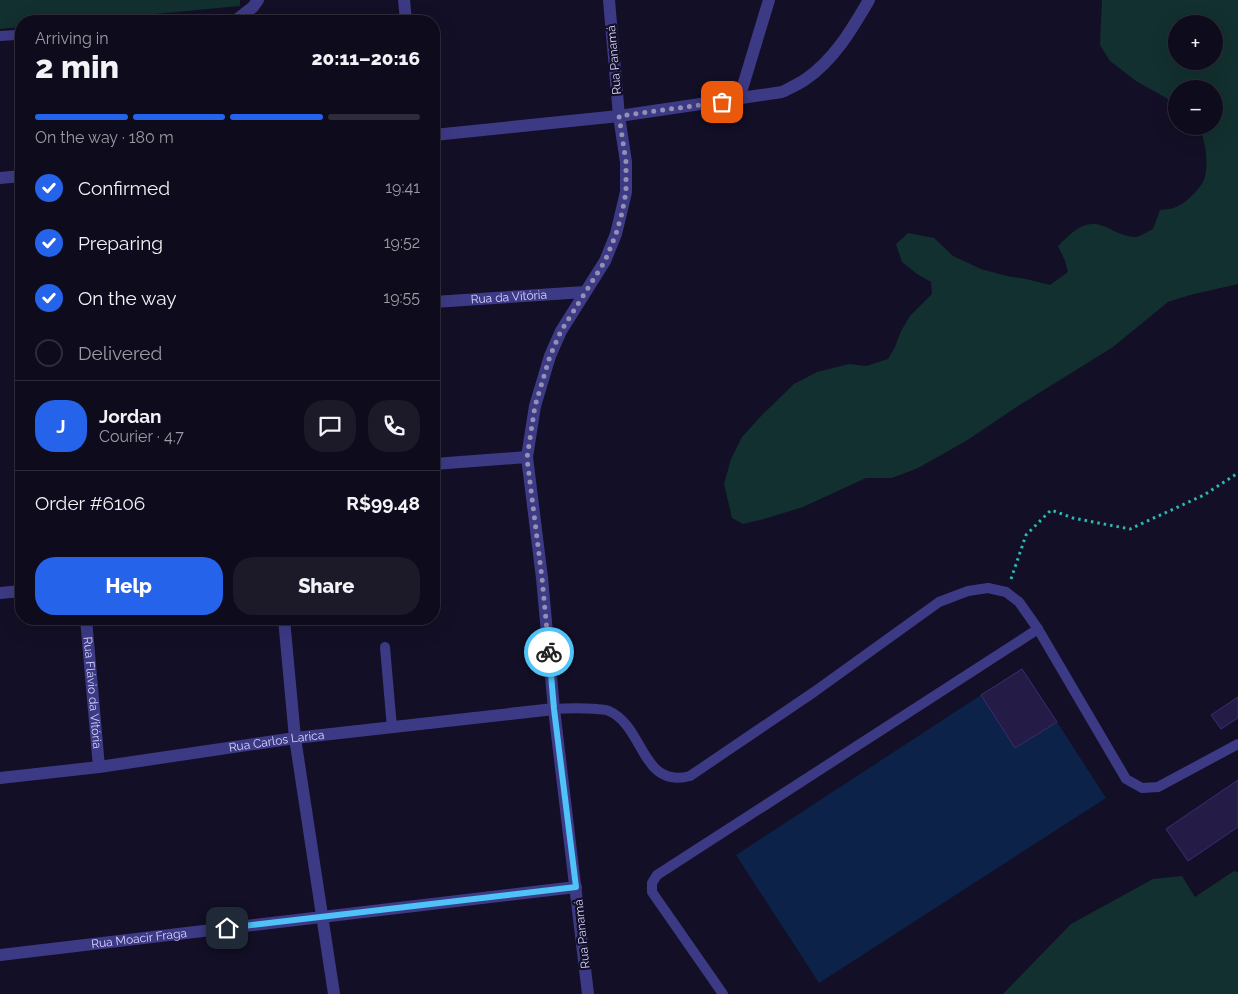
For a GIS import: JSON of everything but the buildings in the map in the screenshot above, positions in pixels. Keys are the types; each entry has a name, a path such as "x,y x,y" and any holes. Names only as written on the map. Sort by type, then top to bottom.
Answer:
{"street":[{"path":"404,0 405,15"},
{"name":"Rua Panamá","path":"588,994 554,709 542,578 527,458 535,406 550,356 561,331 605,261 622,213 626,192 626,162 619,116 609,0"},
{"path":"739,99 769,0"},
{"path":"440,134 619,116 782,92 806,79 830,59 869,0"},
{"path":"242,15 256,3"},
{"path":"0,178 15,177"},
{"name":"Rua da Vitória","path":"440,302 585,292"},
{"path":"440,464 527,458"},
{"path":"0,593 15,592"},
{"name":"Rua Flávio da Vitória","path":"87,625 99,767"},
{"path":"285,625 295,738 334,994"},
{"name":"Rua Carlos Larica","path":"0,778 99,767 295,738 554,709"},
{"name":"Rua Moacir Fraga","path":"0,955 576,887"}],"lane":[{"path":"0,36 15,35"},
{"path":"554,709 582,707 608,710 622,720 654,768 660,773 670,778 690,776 814,692 939,602 968,591 988,588 1006,592 1019,602 1038,630 1126,779 1142,788 1158,787 1238,744"},
{"path":"723,994 652,892 652,884 658,875 1038,630"},
{"path":"385,647 392,728"}],"path":[{"path":"1006,592 1026,535 1051,510 1073,518 1130,529 1204,495 1238,473"}],"green space":[{"path":"0,0 240,0 240,6 144,15 15,15 15,28 0,29"},
{"path":"1102,0 1238,0 1238,284 1168,302 1113,347 966,441 918,468 892,478 866,478 803,507 764,519 743,524 732,518 724,484 731,459 742,437 794,384 817,372 849,364 866,366 888,359 910,316 932,294 931,282 902,262 896,244 908,233 934,238 953,256 981,269 1050,285 1068,272 1058,246 1070,234 1082,226 1095,224 1126,236 1139,236 1153,229 1160,210 1180,205 1188,200 1199,188 1206,174 1205,145 1202,135 1223,135 1223,80 1168,80 1168,99 1136,81 1110,61 1100,45"},
{"path":"1234,871 1238,872 1238,994 1003,994 1071,924 1153,879 1182,876 1195,897"}],"water":[{"path":"981,695 1015,748 1057,722 1106,798 819,983 736,855"}],"way so far":[{"path":"549,652 527,458 535,406 550,356 561,331 605,261 622,213 626,192 626,162 619,116 722,102"}],"route":[{"path":"227,928 576,887 554,709 549,652"}]}
